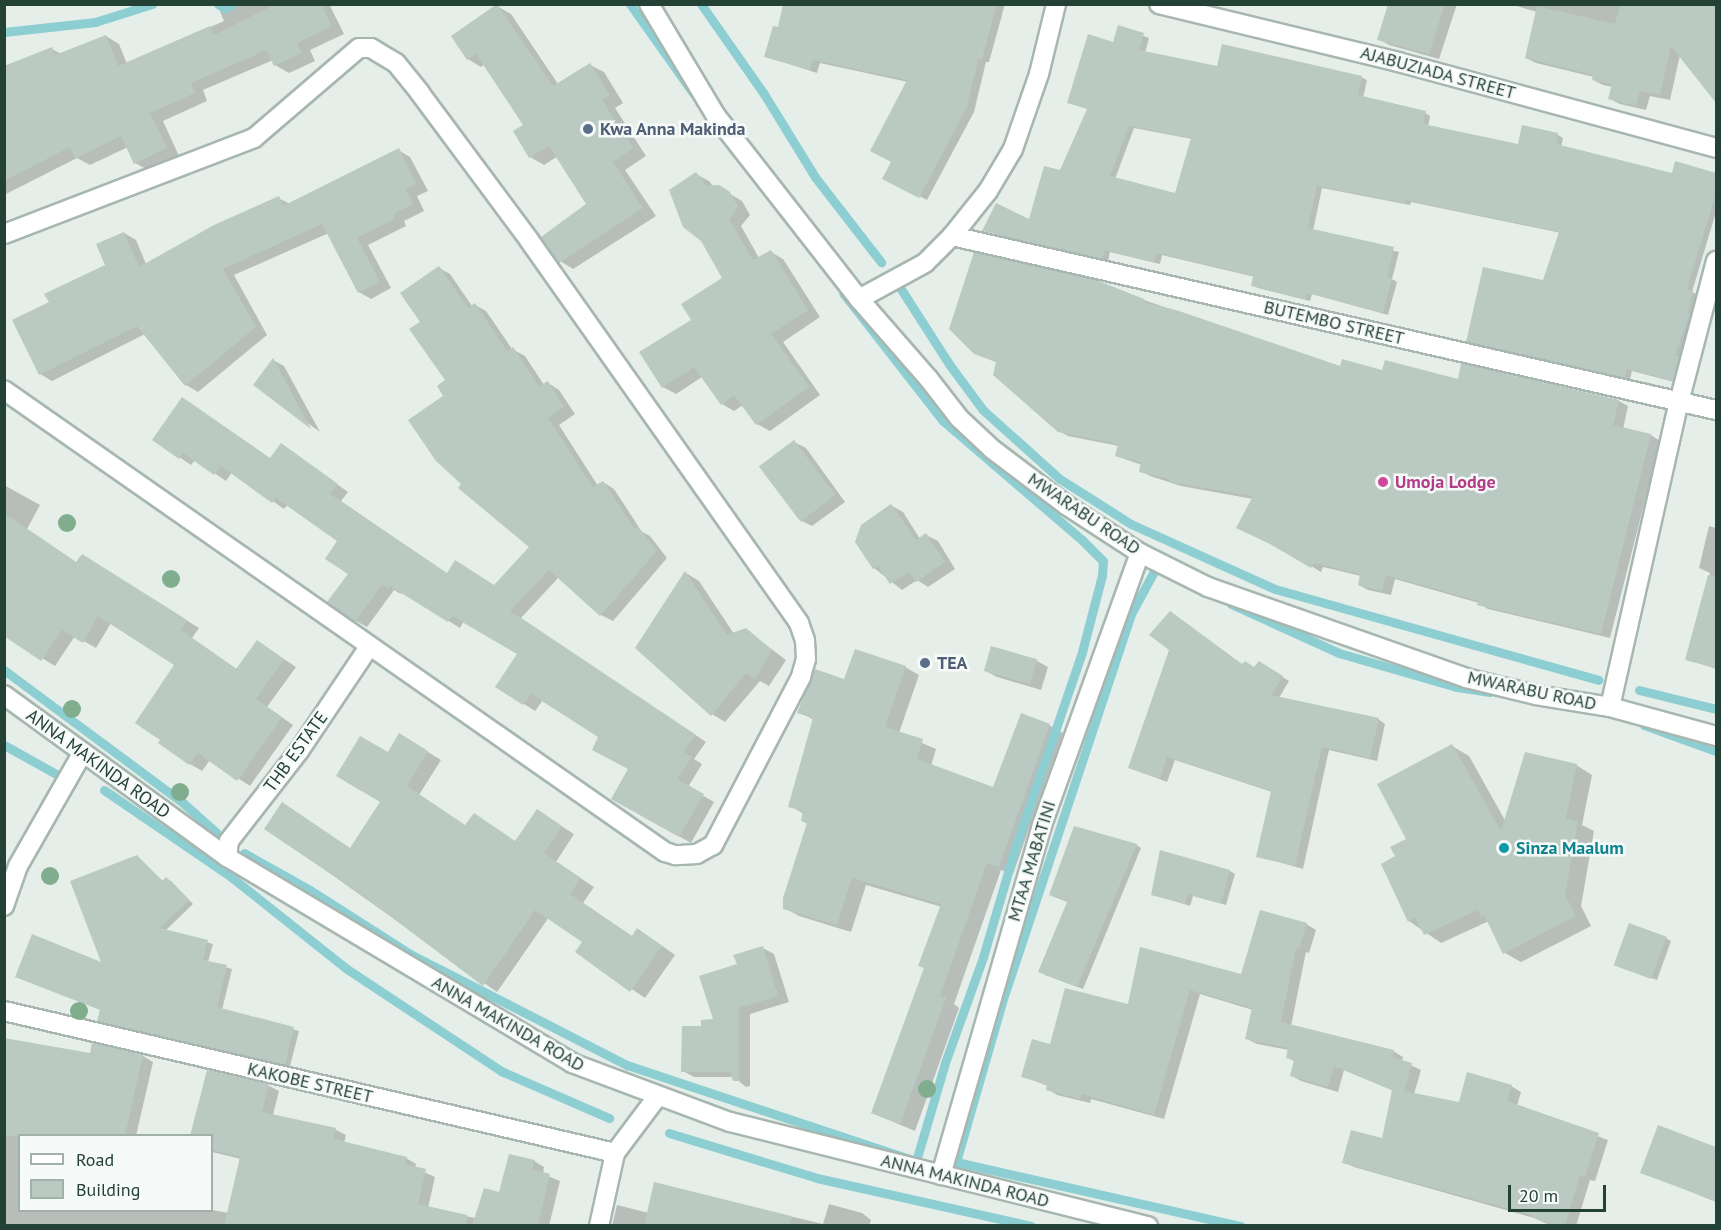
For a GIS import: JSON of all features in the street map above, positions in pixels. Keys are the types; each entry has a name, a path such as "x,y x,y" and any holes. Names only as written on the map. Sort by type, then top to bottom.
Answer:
{"street":[{"name":"MWARABU ROAD","path":"649,4 716,116 859,299 928,378 959,418 992,449 1066,505 1140,553 1208,587 1466,678 1536,695 1610,707 1716,736"},
{"path":"859,299 925,263 952,236 988,191 1013,149 1039,74 1056,4"},
{"name":"AJABUZIADA STREET","path":"1158,4 1398,62 1716,148"},
{"path":"4,234 254,138 358,48 371,48 396,63 529,240 799,623 805,640 806,658 801,677 713,844 697,854 675,855 656,848 4,390"},
{"name":"BUTEMBO STREET","path":"952,236 1716,410"},
{"path":"1610,707 1679,402 1716,261"},
{"name":"MTAA MABATINI","path":"941,1175 1042,825 1140,553"},
{"name":"THB ESTATE","path":"227,857 229,841 299,751 369,647"},
{"name":"ANNA MAKINDA ROAD","path":"4,695 82,754 227,857 572,1063 730,1122 1148,1226"},
{"path":"4,906 18,866 82,754"},
{"name":"KAKOBE STREET","path":"4,1011 615,1153"},
{"path":"599,1226 615,1153 657,1096"}],"building":[{"path":"276,4 321,4 332,26 297,43 302,53 274,66 266,50 191,83 195,93 150,113 167,148 134,164 121,136 75,159 70,147 4,181 4,66 52,47 55,55 106,35 118,66 210,26 214,35"},
{"path":"497,4 553,86 590,63 610,95 602,100 633,148 613,162 643,208 559,263 541,237 586,204 549,146 529,158 513,131 523,125 476,54 467,60 451,36"},
{"path":"783,4 997,4 982,59 978,59 967,107 919,198 882,179 891,162 870,151 907,80 813,60 810,70 764,57 773,26 778,27"},
{"path":"1388,4 1445,4 1429,54 1377,40"},
{"path":"1620,4 1716,4 1716,103 1671,46 1660,95 1640,91 1636,106 1608,99 1612,84 1592,80 1593,75 1525,58 1537,6 1615,24"},
{"path":"1118,25 1144,33 1139,50 1217,66 1222,44 1362,76 1358,95 1426,111 1423,124 1518,144 1522,125 1558,133 1556,144 1672,173 1675,161 1716,173 1716,193 1687,289 1693,291 1688,313 1690,314 1675,355 1679,356 1673,381 1627,369 1625,378 1466,342 1483,267 1543,280 1559,232 1406,200 1405,203 1317,186 1308,228 1394,247 1387,277 1392,278 1383,313 1307,293 1305,299 1251,286 1253,276 1157,253 1154,262 1105,250 1102,259 982,231 996,203 1029,219 1044,166 1060,170 1087,109 1067,103 1088,34 1113,42","holes":["1129,126 1191,138 1175,193 1110,176"]},
{"path":"399,148 416,184 406,189 413,204 393,214 395,219 357,238 380,282 358,293 322,224 223,269 256,327 185,386 137,326 39,375 12,320 49,302 44,294 105,265 96,244 124,232 139,267 214,225 279,196 283,206"},
{"path":"696,172 707,186 719,185 730,192 738,207 729,219 753,260 771,250 808,310 771,334 809,387 756,425 734,395 721,405 694,367 662,388 639,352 691,320 681,304 722,278 701,241 683,227 669,190"},
{"path":"974,252 1096,280 1144,299 1143,302 1179,311 1340,366 1342,359 1382,370 1385,360 1458,379 1461,363 1619,400 1613,425 1651,434 1601,634 1477,605 1478,601 1386,575 1382,591 1358,585 1360,574 1314,563 1311,568 1270,544 1236,528 1253,496 1170,482 1170,479 1139,472 1141,462 1115,456 1118,444 1058,432 993,375 996,362 974,354 949,329"},
{"path":"439,266 468,308 475,303 507,351 513,347 539,386 548,381 564,407 548,418 593,487 603,481 635,529 638,527 657,551 600,616 549,570 510,611 696,735 683,751 692,757 677,779 704,794 679,837 611,799 628,769 592,750 598,737 531,694 523,705 495,687 517,654 452,616 448,622 390,586 389,589 382,584 355,622 327,602 348,574 325,559 337,541 276,498 272,503 221,466 214,475 183,453 179,459 152,440 182,397 270,458 281,443 338,484 330,494 447,573 455,560 494,585 529,547 458,488 461,484 436,461 408,420 443,396 437,386 445,380 409,329 420,322 400,293"},
{"path":"273,358 311,429 253,385"},
{"path":"794,440 836,495 800,522 759,466"},
{"path":"891,504 916,540 926,533 945,562 916,582 909,572 890,584 878,566 873,569 855,542 861,525"},
{"path":"4,513 76,562 82,554 187,620 181,630 236,669 257,640 284,659 256,699 282,717 237,781 198,753 189,765 158,743 160,740 135,723 174,665 98,616 83,643 62,630 41,661 4,636"},
{"path":"685,571 727,635 746,628 772,650 755,679 746,673 711,716 635,648"},
{"path":"1708,575 1716,576 1716,668 1685,660"},
{"path":"1170,611 1242,664 1245,661 1254,667 1259,661 1283,676 1271,695 1379,718 1370,758 1322,747 1295,866 1256,857 1271,791 1167,757 1160,779 1128,768 1169,650 1149,635"},
{"path":"991,646 1037,659 1030,684 984,671"},
{"path":"855,649 906,666 885,727 923,739 917,759 993,787 1021,713 1050,724 999,867 987,863 940,996 946,998 900,1124 871,1113 924,968 918,966 941,904 852,878 837,925 783,909 783,898 807,823 801,821 803,811 788,807 813,718 797,713 815,669 844,679"},
{"path":"399,733 428,751 407,786 465,825 474,813 515,841 537,809 562,826 544,853 581,878 570,894 632,936 637,928 662,946 630,992 575,952 582,942 535,910 483,986 362,895 264,829 282,802 350,848 380,802 336,776 360,736 388,752"},
{"name":"Sinza Maalum","path":"1452,744 1501,831 1525,752 1577,764 1566,818 1578,821 1565,895 1576,916 1503,954 1484,915 1481,917 1478,910 1424,935 1415,918 1408,922 1381,864 1395,856 1390,847 1406,839 1377,784"},
{"path":"1074,826 1137,844 1077,987 1038,972 1067,902 1049,895"},
{"path":"1160,850 1230,870 1221,903 1188,894 1185,904 1151,895"},
{"path":"137,855 162,881 166,877 189,900 160,928 208,940 203,960 227,965 217,1007 294,1027 285,1065 97,1021 100,1010 15,977 32,934 101,962 70,881"},
{"path":"1260,910 1307,923 1299,948 1296,948 1281,1022 1394,1050 1392,1057 1412,1063 1404,1091 1459,1102 1467,1072 1512,1085 1507,1101 1599,1133 1585,1177 1580,1175 1565,1226 1556,1226 1531,1217 1531,1215 1342,1163 1351,1130 1382,1138 1392,1090 1334,1066 1328,1087 1290,1076 1294,1060 1286,1058 1288,1048 1245,1039 1252,1008 1190,990 1154,1115 1082,1094 1080,1099 1046,1090 1047,1084 1021,1077 1032,1039 1050,1044 1065,988 1128,1004 1140,947 1241,974"},
{"path":"1629,923 1667,937 1651,979 1614,965"},
{"path":"763,946 778,996 739,1008 739,1081 733,1081 730,1072 681,1072 682,1026 701,1026 701,1020 713,1019 699,976 737,964 733,955"},
{"path":"4,1038 90,1053 92,1043 143,1055 125,1134 4,1136"},
{"path":"207,1070 269,1084 262,1112 336,1128 334,1139 407,1157 405,1164 426,1169 418,1204 467,1215 466,1226 224,1226 240,1157 213,1150 213,1134 191,1134"},
{"path":"1658,1125 1716,1147 1716,1201 1640,1173"},
{"path":"509,1154 535,1160 532,1169 550,1174 538,1226 472,1226 484,1188 499,1192"},
{"path":"654,1182 791,1216 790,1226 644,1226"}],"waterway":[{"path":"4,32 95,22 152,4"},
{"path":"218,4 225,8 232,4"},
{"path":"630,4 693,93"},
{"path":"701,4 764,94 815,177 881,262"},
{"path":"899,286 949,364 983,410 1060,479 1131,524 1275,589 1598,680"},
{"path":"244,853 310,890 410,954 627,1065 916,1161 946,1060 983,957 1016,845 1082,652 1102,575 1103,561 1082,540 943,421 843,293"},
{"path":"1161,566 1158,564 1131,614 1005,992 956,1162 1241,1226"},
{"path":"1231,604 1339,653 1457,687 1490,692"},
{"path":"4,670 183,803 217,833"},
{"path":"1639,690 1716,709"},
{"path":"1644,725 1716,751"},
{"path":"4,745 58,775"},
{"path":"104,790 230,876 347,969 501,1071 609,1118"},
{"path":"669,1133 817,1178 1031,1226"}],"place":[{"name":"Kwa Anna Makinda","path":"588,129"},
{"name":"Umoja Lodge","path":"1383,482"},
{"name":"TEA","path":"925,663"},
{"name":"Sinza Maalum","path":"1504,848"}]}
